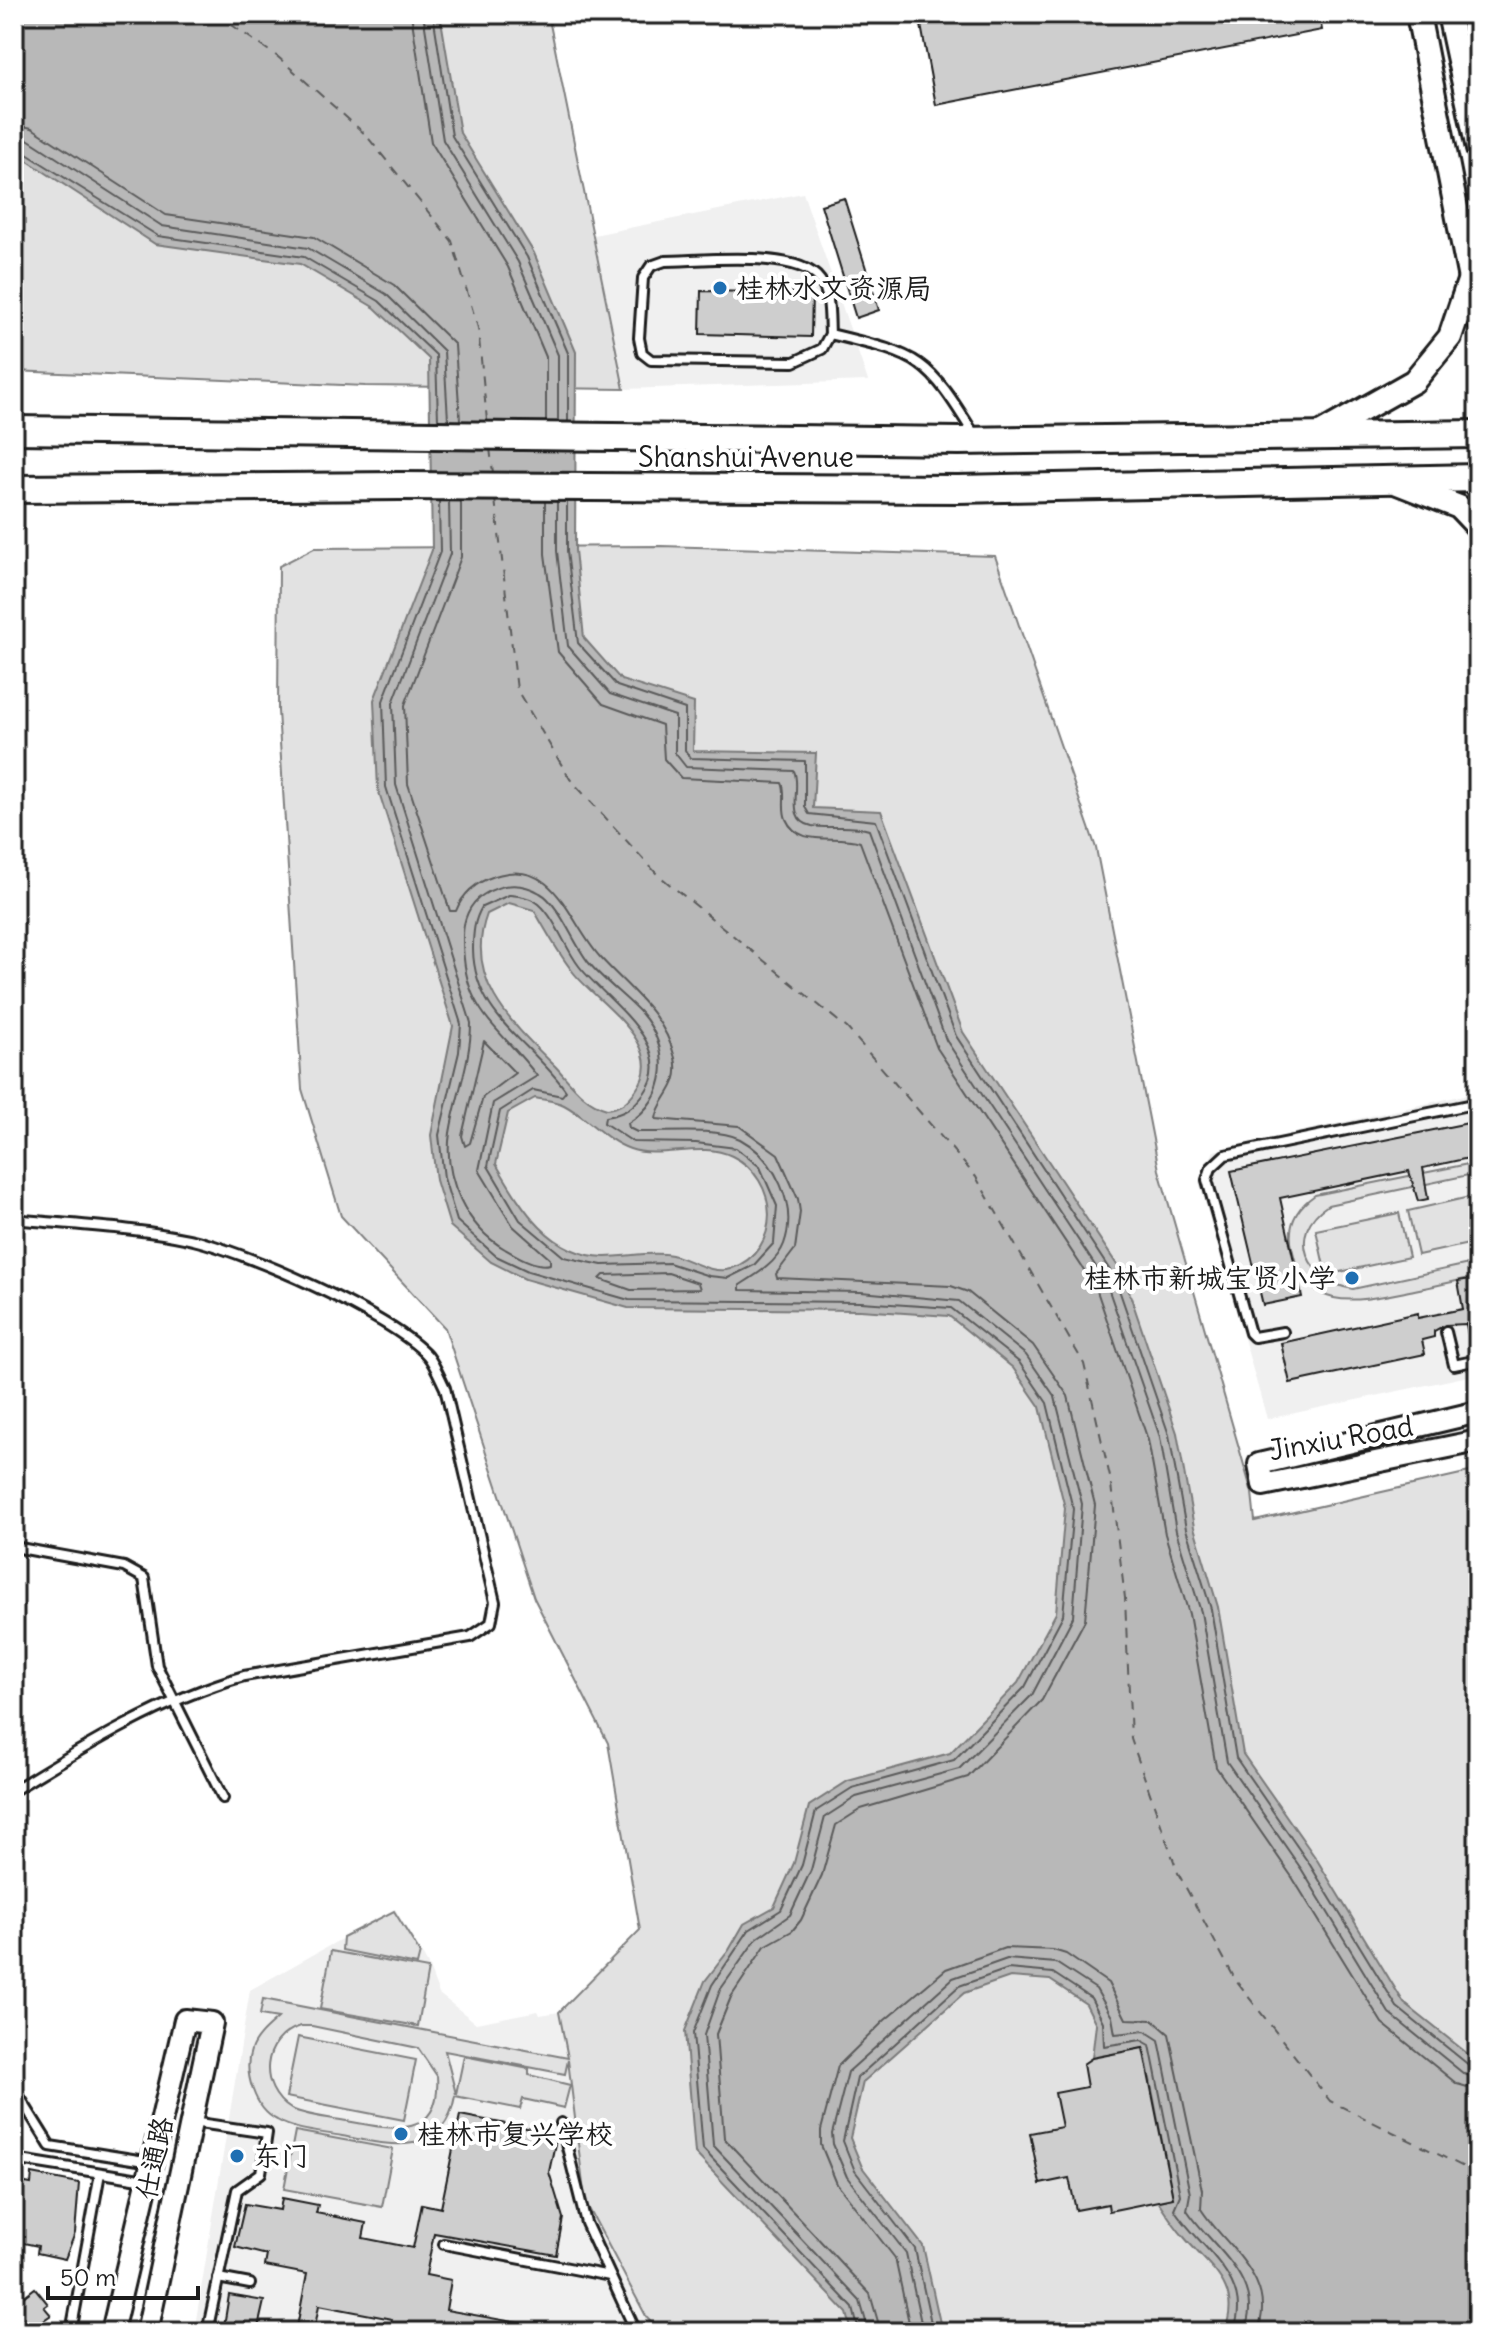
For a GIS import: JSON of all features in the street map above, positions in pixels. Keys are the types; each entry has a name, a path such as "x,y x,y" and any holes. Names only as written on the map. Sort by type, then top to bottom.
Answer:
{"main road":[{"path":"1418,14 1478,320"},
{"path":"1449,14 1478,149"},
{"path":"1317,436 1414,381 1450,337 1469,280"},
{"name":"Shanshui Avenue","path":"14,430 977,441 1478,434"},
{"name":"Shanshui Avenue","path":"14,489 400,486 958,489 1478,478"},
{"path":"1390,480 1459,507 1478,527"}],"street":[{"name":"Jinxiu Road","path":"1478,1412 1259,1464 1263,1485 1478,1441"},
{"name":"仕通路","path":"147,2332 212,2023 185,2020 150,2171"},
{"path":"112,2332 150,2171"}],"lane":[{"path":"665,261 798,264 812,272 824,289 830,334 822,349 794,362 651,360 642,353 639,338 644,276 651,266 665,261"},
{"path":"830,334 901,353 922,363 941,381 977,441"},
{"path":"1283,1332 1254,1337 1250,1333 1207,1180 1216,1162 1225,1155 1478,1103"},
{"path":"14,1219 191,1239 229,1251 349,1303 411,1341 430,1358 445,1388 494,1593 491,1623 470,1637 244,1676 175,1701 14,1790"},
{"path":"1446,1332 1454,1365 1478,1360"},
{"path":"14,1547 124,1567 144,1578 157,1666 223,1798"},
{"path":"14,2088 50,2146 150,2171"},
{"path":"190,2122 267,2133 261,2173 237,2190 207,2332"},
{"path":"561,2123 586,2223 635,2330"},
{"path":"14,2159 100,2173 150,2171"},
{"path":"71,2332 100,2173"},
{"path":"444,2244 610,2276"},
{"path":"218,2278 250,2284"}],"shaded area":[{"path":"14,14 548,14 624,389 365,386 14,371"},
{"name":"桂林水文资源局","path":"803,193 868,381 624,389 594,235"},
{"path":"661,546 995,556 1096,848 1159,1170 1252,1493 1255,1521 1478,1470 1478,2332 660,2332 647,2318 585,2201 568,2060 565,2074 445,2051 456,2094 464,2056 529,2069 529,2075 570,2085 564,2108 523,2099 520,2109 455,2096 449,2116 439,2131 427,2139 412,2143 378,2143 300,2129 269,2115 257,2099 250,2079 251,2050 262,2032 278,2018 260,2015 263,1999 568,2058 559,2012 640,1930 608,1743 534,1598 445,1328 341,1216 302,1089 278,711 279,566 314,548","holes":["301,2026 418,2048 437,2076 436,2097 431,2112 422,2121 395,2128 291,2109 273,2089 268,2064 271,2052 288,2032"]},
{"name":"桂林市新城宝贤小学","path":"1478,1092 1478,1374 1267,1419 1199,1181 1214,1151"},
{"path":"1478,1162 1478,1173 1328,1205 1315,1216 1307,1229 1305,1242 1307,1255 1324,1277 1337,1285 1353,1289 1478,1262 1478,1276 1386,1296 1351,1300 1320,1293 1308,1284 1292,1248 1291,1232 1298,1211 1315,1195"},
{"path":"1478,1195 1478,1242 1418,1255 1408,1211"},
{"path":"1399,1213 1409,1257 1326,1275 1316,1230"},
{"name":"桂林市复兴学校","path":"395,1909 427,1963 439,1994 476,2023 538,2011 540,2015 559,2012 575,2098 579,2168 585,2201 647,2318 660,2332 194,2332 250,1990"},
{"path":"394,1911 420,1953 417,1965 342,1950 343,1937"},
{"path":"331,1951 428,1969 418,2026 320,2009"},
{"path":"298,2037 416,2060 404,2120 286,2097"},
{"path":"295,2131 393,2149 382,2207 284,2189"}],"water":[{"path":"14,14 440,14 460,133 534,253 576,352 575,550 584,638 621,680 694,703 693,751 816,753 813,808 881,811 963,1032 1123,1274 1177,1433 1194,1527 1218,1607 1243,1754 1317,1860 1404,2003 1478,2062 1478,2332 1224,2332 1229,2316 1227,2290 1158,2201 1173,2198 1144,2048 1092,2058 1096,2024 1086,2004 1050,1980 1010,1977 964,1993 863,2082 850,2138 862,2167 923,2246 942,2332 852,2332 847,2313 695,2153 685,2031 705,1981 744,1924 774,1907 794,1863 809,1806 848,1781 950,1753 1018,1683 1056,1613 1065,1508 1040,1407 1013,1368 949,1316 860,1310 628,1308 525,1279 491,1262 450,1226 436,1180 431,1135 453,1026 378,789 374,700 432,550 429,359 375,308 300,264 155,244 14,152","holes":["509,903 534,910 573,972 637,1041 644,1057 644,1073 627,1101 607,1109 584,1097 523,1034 496,999 481,959 481,937 487,914","535,1098 564,1105 630,1149 655,1153 707,1150 732,1156 748,1166 759,1180 769,1214 767,1231 760,1247 748,1260 723,1270 664,1254 605,1257 568,1248 539,1226 496,1164 508,1113"]}],"building":[{"path":"979,14 1319,14 1322,30 936,105 921,25"},
{"path":"844,198 879,310 856,318 821,205"},
{"path":"701,291 812,293 811,337 700,334"},
{"path":"1478,1121 1478,1156 1423,1168 1428,1199 1418,1201 1409,1171 1280,1198 1302,1297 1263,1305 1231,1171"},
{"path":"1478,1278 1478,1345 1470,1345 1466,1324 1445,1325 1434,1331 1434,1337 1422,1340 1425,1354 1290,1383 1281,1343 1418,1313 1418,1318 1463,1309 1458,1281"},
{"path":"1143,2048 1173,2198 1109,2211 1108,2204 1076,2210 1069,2178 1040,2184 1030,2133 1062,2127 1055,2093 1087,2087 1083,2064 1092,2058"},
{"path":"460,2115 557,2134 549,2172 563,2218 556,2255 434,2233 426,2275 451,2280 446,2310 524,2324 524,2332 390,2332 392,2319 319,2305 314,2332 296,2332 307,2274 265,2266 267,2255 235,2247 245,2204 280,2210 282,2198 318,2205 316,2213 366,2223 363,2238 413,2248 422,2204 441,2208"},
{"path":"32,2174 79,2183 75,2233 65,2259 37,2253 38,2246 14,2241 14,2181 31,2184"},
{"path":"35,2288 48,2304 44,2307 51,2315 38,2324 44,2332 14,2332 14,2304"},
{"path":"229,2295 264,2301 257,2332 223,2332"}],"ferry route":[{"path":"216,14 278,57 365,134 452,241 478,328 487,421"},
{"path":"490,448 493,473"},
{"path":"495,499 517,690 570,779 657,874 847,1028 976,1177 1084,1364 1110,1477 1125,1598 1131,1739 1178,1873 1236,1981 1330,2101 1478,2174"}],"place":[{"name":"桂林水文资源局","path":"720,288"},
{"name":"桂林市新城宝贤小学","path":"1352,1278"},
{"name":"桂林市复兴学校","path":"401,2134"},
{"name":"东门","path":"237,2156"}]}
